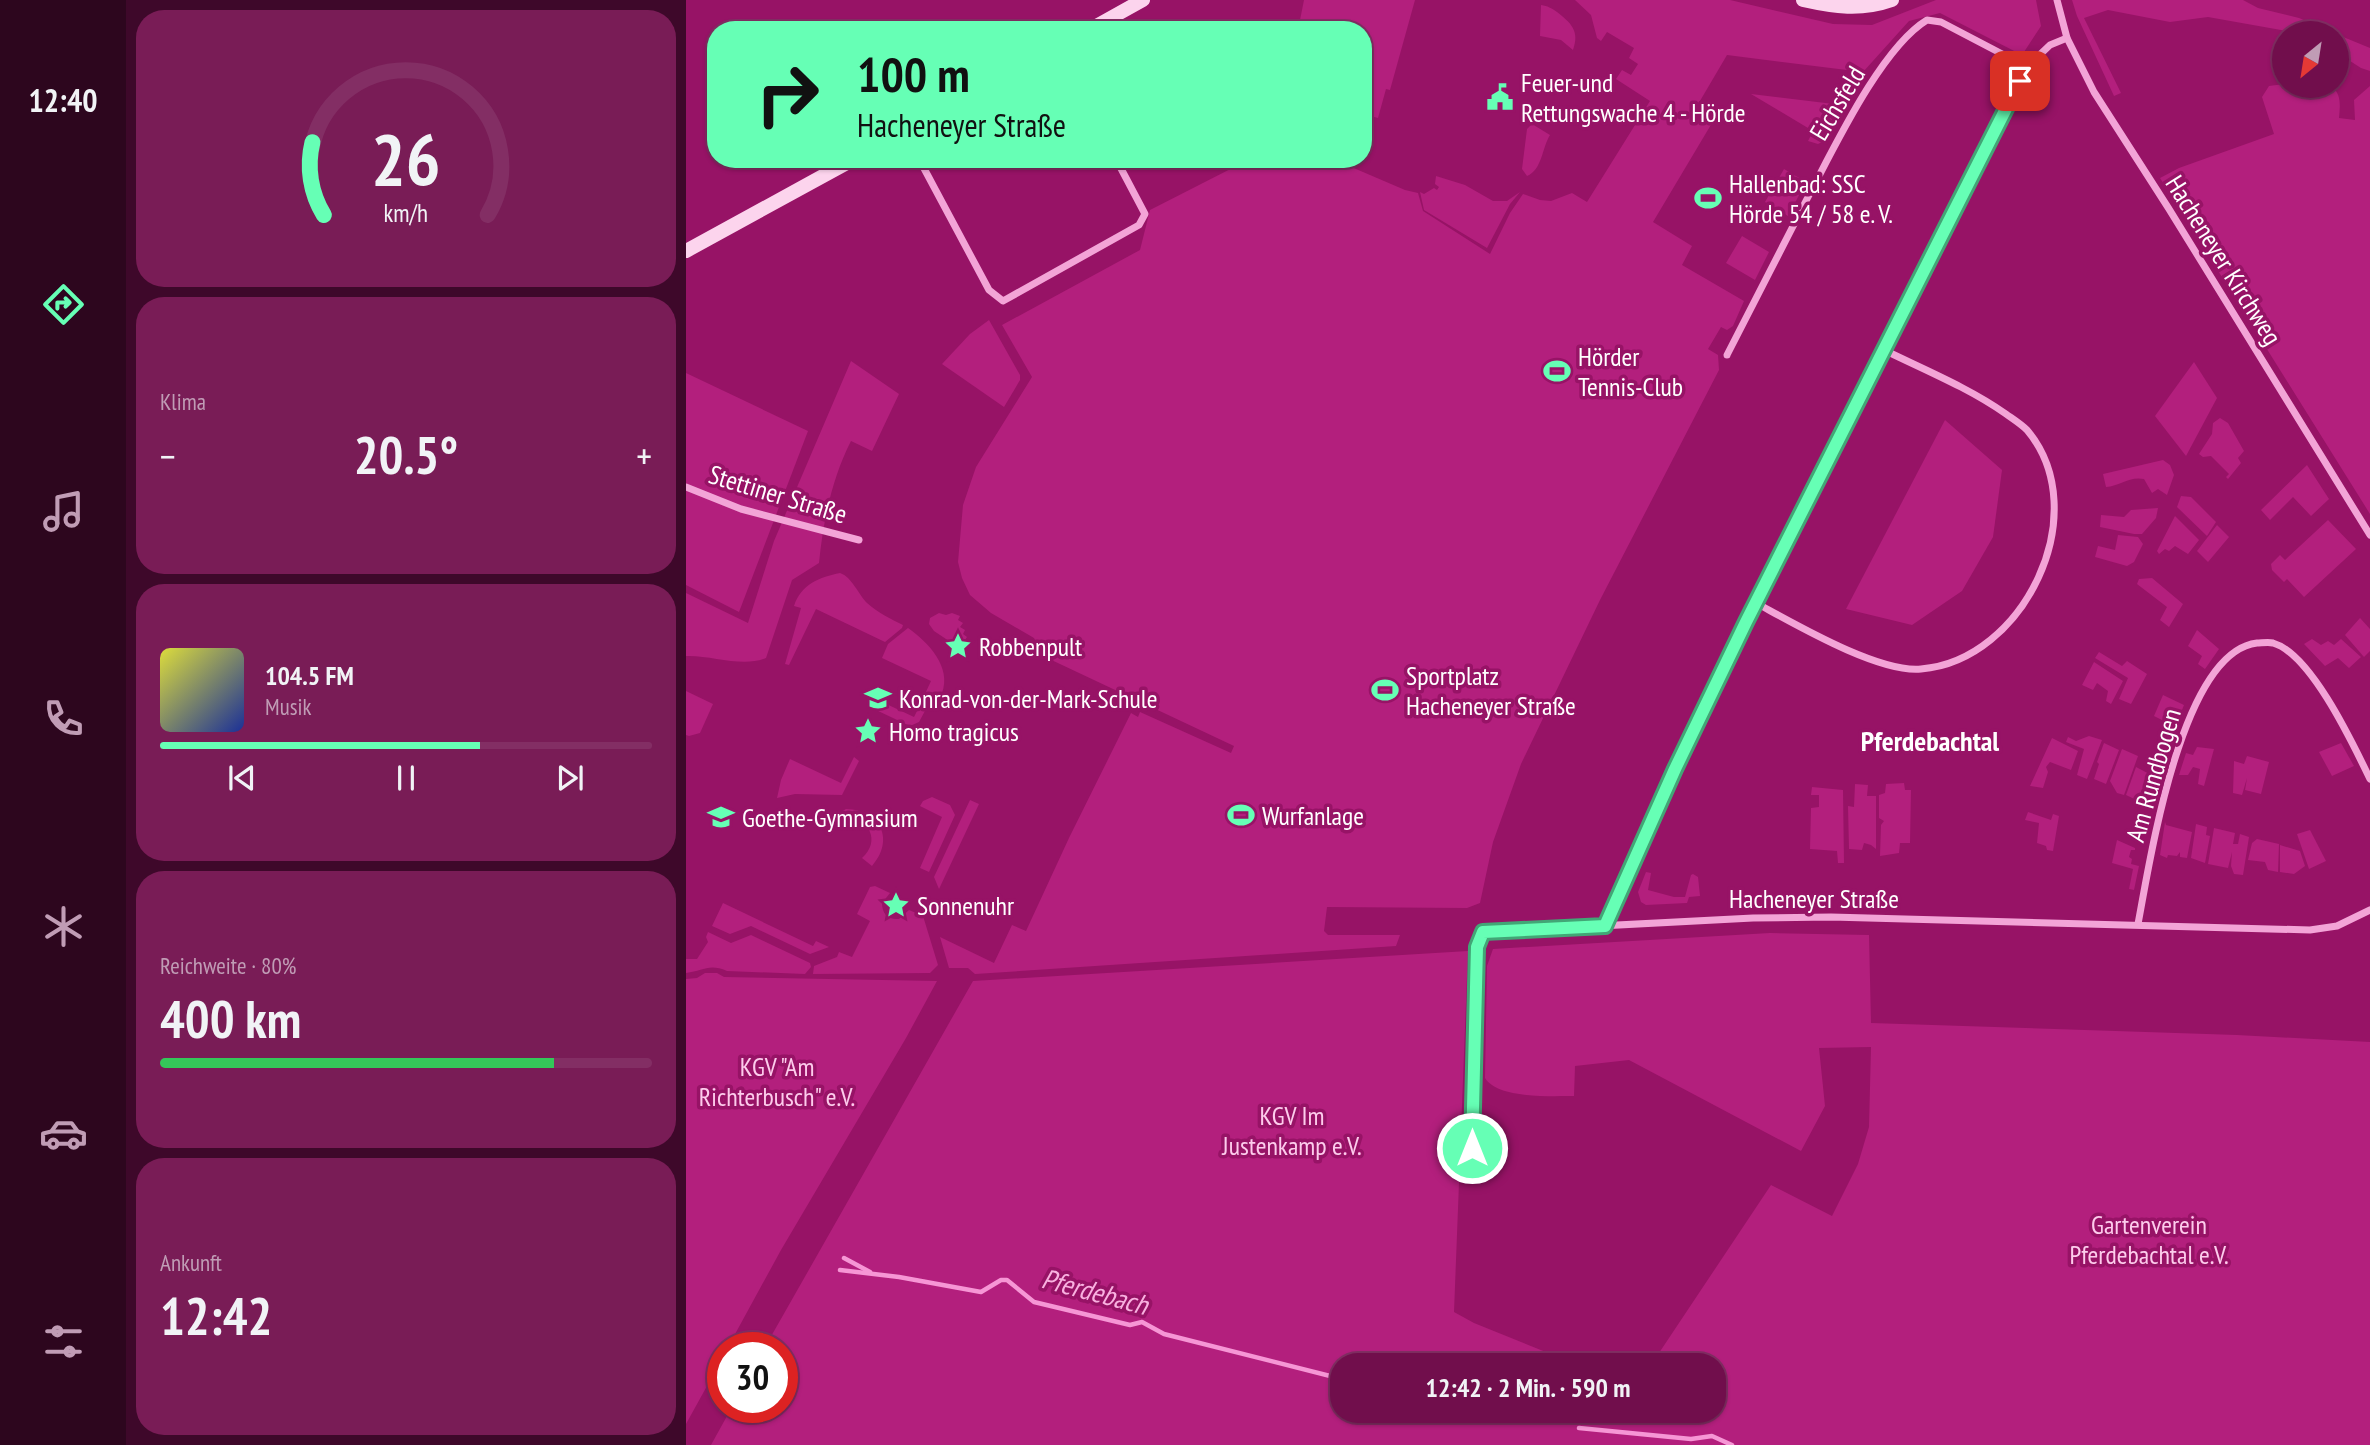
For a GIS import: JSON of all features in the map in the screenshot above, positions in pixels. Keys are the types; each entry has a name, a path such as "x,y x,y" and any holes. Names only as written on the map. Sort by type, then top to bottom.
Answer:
{"street":[{"path":"1105,21 1143,0"},
{"path":"1803,0 1837,8 1866,8 1892,0"},
{"name":"Hacheneyer Kirchweg","path":"2057,0 2067,38 2077,62 2370,535"},
{"name":"Eichsfeld","path":"1727,355 1829,156 1867,89 1911,30 1927,20 1941,22 2027,67"},
{"path":"1605,926 1675,769 1756,603 2027,67 2050,45 2067,38"},
{"path":"686,251 838,168"},
{"path":"924,168 989,290 1003,301 1139,225 1145,214 1121,168"},
{"path":"1756,603 1862,656 1889,667 1918,670 1947,666 1977,652 2020,610 2044,564 2054,525 2053,488 2044,456 2026,429 1989,402 1884,350"},
{"name":"Stettiner Straße","path":"686,487 741,509 859,540"},
{"name":"Am Rundbogen","path":"2138,924 2172,768 2198,698 2216,669 2231,652 2247,645 2273,643 2293,656 2312,675 2326,697 2370,779"},
{"name":"Hacheneyer Straße","path":"1482,1151 1472,1148 1477,947 1483,932 1753,918 1831,917 2310,930 2337,926 2370,909"}],"green space":[{"path":"1304,0 1415,0 1390,90 1386,89 1378,118 1372,116 1372,21 1300,21"},
{"path":"1575,0 1730,0 1833,24 1872,25 1936,0 2036,0 2041,26 2022,55 1940,13 1909,21 1863,72 1727,55 1697,106 1705,111 1702,117 1712,123 1653,222 1692,246 1682,265 1744,301 1733,326 1727,330 1721,327 1708,349 1718,355 1719,370 1600,600 1521,764 1493,842 1480,903 1467,908 1327,907 1324,931 1328,935 1400,935 1396,946 975,974 968,968 949,968 940,937 994,963 1012,925 1026,931 1131,713 1138,717 1140,712 1231,753 1234,746 1043,656 1034,638 991,613 970,595 958,562 963,505 976,467 1032,377 1002,325 1140,250 1150,210 1232,168 1354,168 1418,193 1423,211 1490,254 1510,213 1523,194 1551,201 1572,193 1587,202 1650,101 1616,79 1622,70 1631,75 1638,64 1629,58 1634,48 1607,32 1601,41 1597,38 1591,15"},
{"path":"2072,0 2243,0 2258,8 2306,21 2272,21 2272,28 2208,17 2170,22 2108,10 2084,18 2121,93 2114,96"},
{"path":"1541,5 1555,11 1570,24 1575,33 1573,50 1561,40 1540,36"},
{"path":"2349,39 2370,48 2370,71 2349,60"},
{"path":"2272,86 2272,98 2339,98 2339,118 2355,120 2354,100 2370,86 2370,514 2160,178 2179,168 2274,134 2262,97"},
{"path":"1751,94 1842,105 1847,95 1852,98 1830,138 1818,144 1808,141 1813,131"},
{"path":"1532,124 1550,135 1539,164 1527,176 1522,169 1527,129"},
{"path":"1784,169 1806,182 1788,216 1765,202"},
{"path":"1436,176 1465,185 1493,201 1507,201 1520,192 1510,204 1487,248 1424,210 1420,192 1424,194 1434,188 1437,190 1439,187 1435,184"},
{"path":"1742,236 1769,252 1755,280 1726,263"},
{"path":"989,320 1020,375 1020,380 1004,407 942,364 970,334"},
{"path":"851,361 899,394 872,451 851,441 829,500 819,563 792,580 766,658 747,662 686,656 686,593 748,623 774,541"},
{"path":"2194,362 2217,398 2186,456 2155,416"},
{"path":"686,373 808,431 739,612 686,585"},
{"path":"2220,418 2228,423 2244,451 2238,458 2241,463 2228,479 2226,477 2229,474 2211,456 2203,457 2199,454 2212,434 2213,423"},
{"path":"1945,420 2002,470 1993,537 1962,591 1912,625 1846,609"},
{"path":"2163,460 2170,465 2174,475 2167,495 2158,489 2152,493 2144,479 2106,487 2103,474"},
{"path":"2307,465 2329,499 2311,516 2293,497 2270,520 2261,510"},
{"path":"2181,496 2191,497 2216,522 2207,536 2177,507"},
{"path":"2158,508 2156,518 2142,534 2100,527 2101,515 2124,517 2131,510"},
{"path":"2175,516 2199,540 2188,554 2175,546 2159,554 2157,551"},
{"path":"2328,520 2356,549 2304,597 2287,579 2284,582 2272,570 2271,564 2280,555 2285,560"},
{"path":"2217,525 2229,537 2208,562 2197,551"},
{"path":"2118,535 2138,537 2143,544 2134,562 2127,566 2095,557 2098,546 2115,550"},
{"path":"840,573 851,582 867,603 903,625 902,628 885,642 816,609 789,665 785,664 801,608 794,606 797,598 812,583"},
{"path":"2152,578 2183,604 2169,627 2160,620 2167,607 2137,584 2139,579"},
{"path":"939,613 960,616 958,620 963,623 960,627 965,630 963,634 967,637 963,643 952,643 934,631 929,624 930,618"},
{"path":"2360,618 2370,629 2370,651 2364,657 2345,635"},
{"path":"908,628 923,640 941,665 944,674 942,693 924,696 931,681 882,658 888,644"},
{"path":"2197,630 2219,649 2205,669 2198,664 2202,656 2188,646"},
{"path":"2312,639 2321,645 2328,641 2334,645 2341,639 2361,657 2349,668 2338,658 2325,666 2304,644"},
{"path":"2099,652 2122,666 2127,661 2147,674 2131,704 2119,699 2128,678 2095,658"},
{"path":"2094,662 2123,681 2111,704 2106,701 2108,691 2097,683 2093,690 2082,685"},
{"path":"686,691 713,704 700,733 689,736 686,735"},
{"path":"2163,695 2184,705 2171,737 2167,734 2170,724 2154,716"},
{"path":"880,701 914,717 921,703 926,709 919,722 910,726 876,710"},
{"path":"2089,736 2102,740 2087,779 2077,775 2084,749 2066,742 2068,737 2076,741"},
{"path":"2052,738 2078,751 2071,770 2050,762 2046,767 2048,772 2043,788 2030,786"},
{"path":"2104,743 2119,750 2106,784 2094,779"},
{"path":"2341,743 2354,766 2332,776 2319,752"},
{"path":"2197,747 2214,749 2204,786 2198,784 2200,769 2193,767 2188,775 2179,775 2186,753 2193,755"},
{"path":"2122,749 2138,756 2124,795 2117,793 2110,781"},
{"path":"2247,756 2269,762 2261,794 2245,790 2247,778 2242,795 2233,793 2234,761 2244,764"},
{"path":"854,757 859,761 842,795 795,794 777,798 790,759 841,783"},
{"path":"2136,767 2157,778 2149,806 2126,795"},
{"path":"1904,783 1905,790 1911,790 1910,843 1900,843 1899,853 1880,856 1881,825 1884,821 1879,818 1879,795 1885,793 1886,784"},
{"path":"1855,784 1868,785 1867,796 1876,796 1876,849 1864,843 1862,850 1849,849 1848,806 1854,807"},
{"path":"1812,787 1843,790 1844,863 1838,863 1837,851 1810,849 1811,808 1819,807 1819,795 1811,795"},
{"path":"932,797 950,805 955,815 929,872 920,868 942,817 920,806 923,801"},
{"path":"970,800 979,804 939,889 934,877"},
{"path":"846,809 868,815 881,828 883,846 872,866 862,858 872,839 864,824 847,819 831,832 822,828 828,819"},
{"path":"2028,812 2051,820 2053,814 2059,816 2053,851 2037,843 2039,823 2025,820"},
{"path":"2165,822 2166,825 2192,832 2187,858 2180,857 2180,852 2177,856 2168,855 2167,858 2160,855"},
{"path":"2196,824 2207,827 2206,835 2210,836 2205,863 2191,858"},
{"path":"2214,828 2235,833 2233,844 2238,844 2240,834 2249,837 2243,875 2234,874 2231,866 2232,852 2228,868 2208,864"},
{"path":"2310,830 2326,861 2309,869 2297,834"},
{"path":"2257,839 2279,844 2278,872 2268,870 2265,862 2248,860 2252,843"},
{"path":"2117,840 2135,848 2131,850 2129,857 2132,859 2131,864 2139,866 2134,890 2129,889 2133,869 2112,863"},
{"path":"2280,845 2300,851 2305,866 2294,874 2280,872"},
{"path":"1646,872 1651,873 1648,890 1674,897 1685,897 1693,874 1698,877 1700,896 1689,897 1687,903 1646,905 1641,902 1638,892"},
{"path":"875,886 890,893 882,903 886,916 899,919 909,910 923,916 938,965 930,973 813,974 814,966 837,957 839,952 852,957 870,921 857,914 870,887"},
{"path":"723,903 813,946 816,941 829,947 810,954 751,926 730,934 712,926"},
{"path":"708,932 731,943 751,935 810,963 811,967 805,974 711,968 686,973 686,959 697,959 708,942"},
{"path":"1770,933 1869,935 1871,1023 2370,1042 2370,1445 711,1445 723,1423 798,1423 798,1332 774,1332 973,981 1468,951 1454,1312 1474,1323 1548,1353 1330,1353 1330,1423 1726,1423 1726,1353 1659,1353 1771,1185 1832,1216 1858,1164 1869,1127 1871,1047 1819,1048 1825,1106 1801,1151 1629,1060 1575,1066 1574,1096 1539,1096 1501,1090 1485,1078 1487,966 1493,949"},
{"name":"KGV \"Am Richterbusch\" e.V.","path":"705,973 717,973 724,977 937,981 736,1332 707,1332 707,1386 686,1424 686,979 697,978"}],"waterway":[{"path":"844,1258 870,1272"},
{"name":"Pferdebach","path":"840,1270 899,1277 981,1292 1001,1280 1007,1280 1034,1302 1130,1325 1142,1322 1164,1334 1330,1376"},
{"name":"Pferdebach","path":"1579,1428 1691,1439 1712,1436 1732,1445"}],"place":[{"name":"Feuer-und Rettungswache 4 - Hörde","path":"1500,97"},
{"name":"Hallenbad: SSC Hörde 54 / 58 e. V.","path":"1708,198"},
{"name":"Hörder Tennis-Club","path":"1557,371"},
{"name":"Robbenpult","path":"958,646"},
{"name":"Sportplatz Hacheneyer Straße","path":"1385,690"},
{"name":"Konrad-von-der-Mark-Schule","path":"878,698"},
{"name":"Homo tragicus","path":"868,731"},
{"name":"Wurfanlage","path":"1241,815"},
{"name":"Goethe-Gymnasium","path":"721,817"},
{"name":"Sonnenuhr","path":"896,905"}],"district":[{"name":"Pferdebachtal","path":"1930,740"}],"route":[{"path":"1472,1148 1477,947 1483,932 1605,926 1675,769 1746,622 2020,81"}],"park label":[{"name":"KGV Im Justenkamp e.V.","path":"1292,1130"},
{"name":"Gartenverein Pferdebachtal e.V.","path":"2149,1239"}]}
